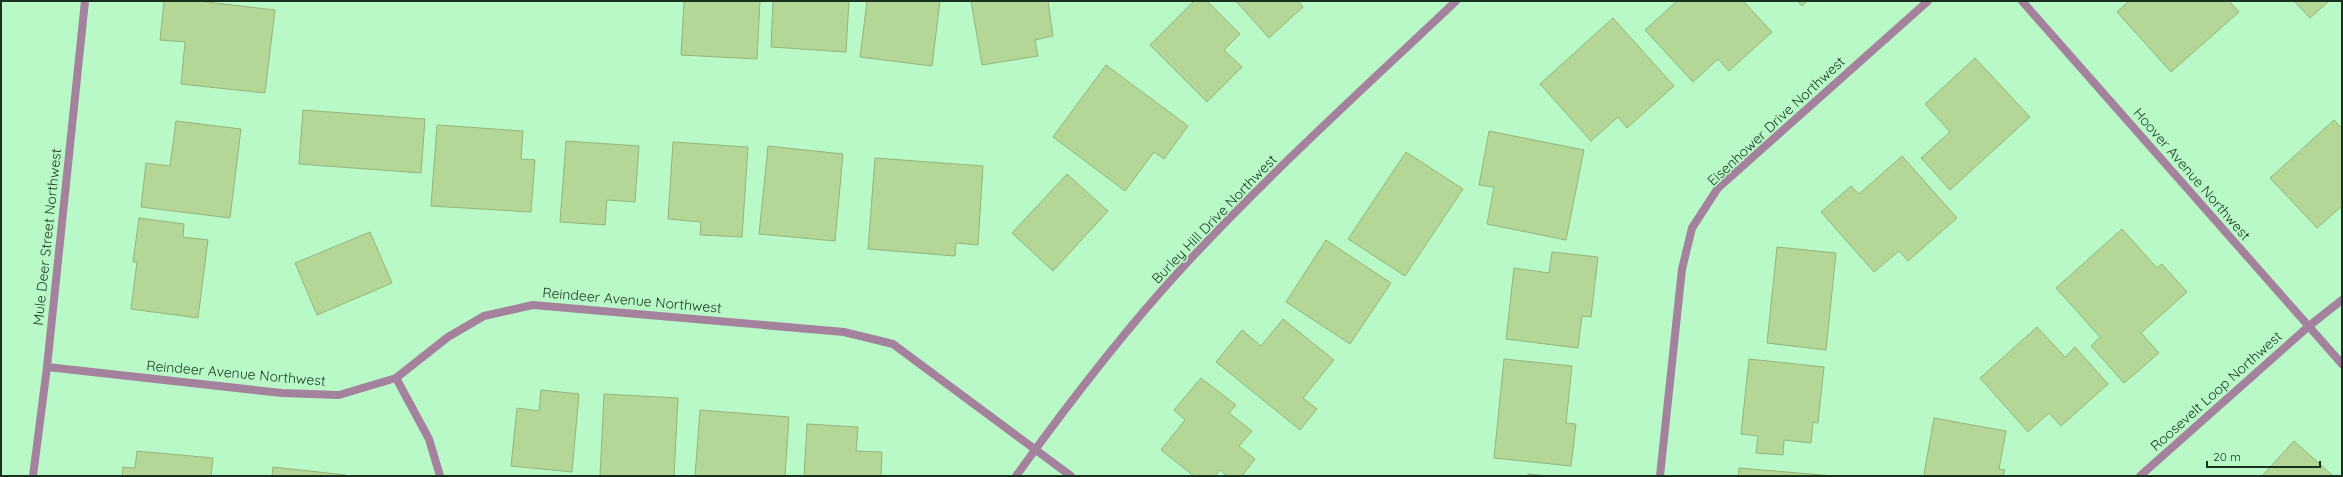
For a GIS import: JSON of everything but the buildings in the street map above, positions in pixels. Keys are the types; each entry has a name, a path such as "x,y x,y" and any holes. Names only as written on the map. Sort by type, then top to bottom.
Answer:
{"street":[{"name":"Mule Deer Street Northwest","path":"33,476 47,367 85,1"},
{"name":"Burley Hill Drive Northwest","path":"1016,476 1111,353 1182,268 1246,201 1456,1"},
{"name":"Eisenhower Drive Northwest","path":"1660,476 1682,269 1692,228 1718,188 1928,1"},
{"name":"Hoover Avenue Northwest","path":"2022,1 2342,364"},
{"name":"Roosevelt Loop Northwest","path":"2140,476 2309,326 2342,300"},
{"name":"Reindeer Avenue Northwest","path":"47,367 282,393 339,395 396,378 448,337 484,316 534,305 844,332 893,344 1071,476"},
{"path":"396,378 429,439 440,476"}]}
